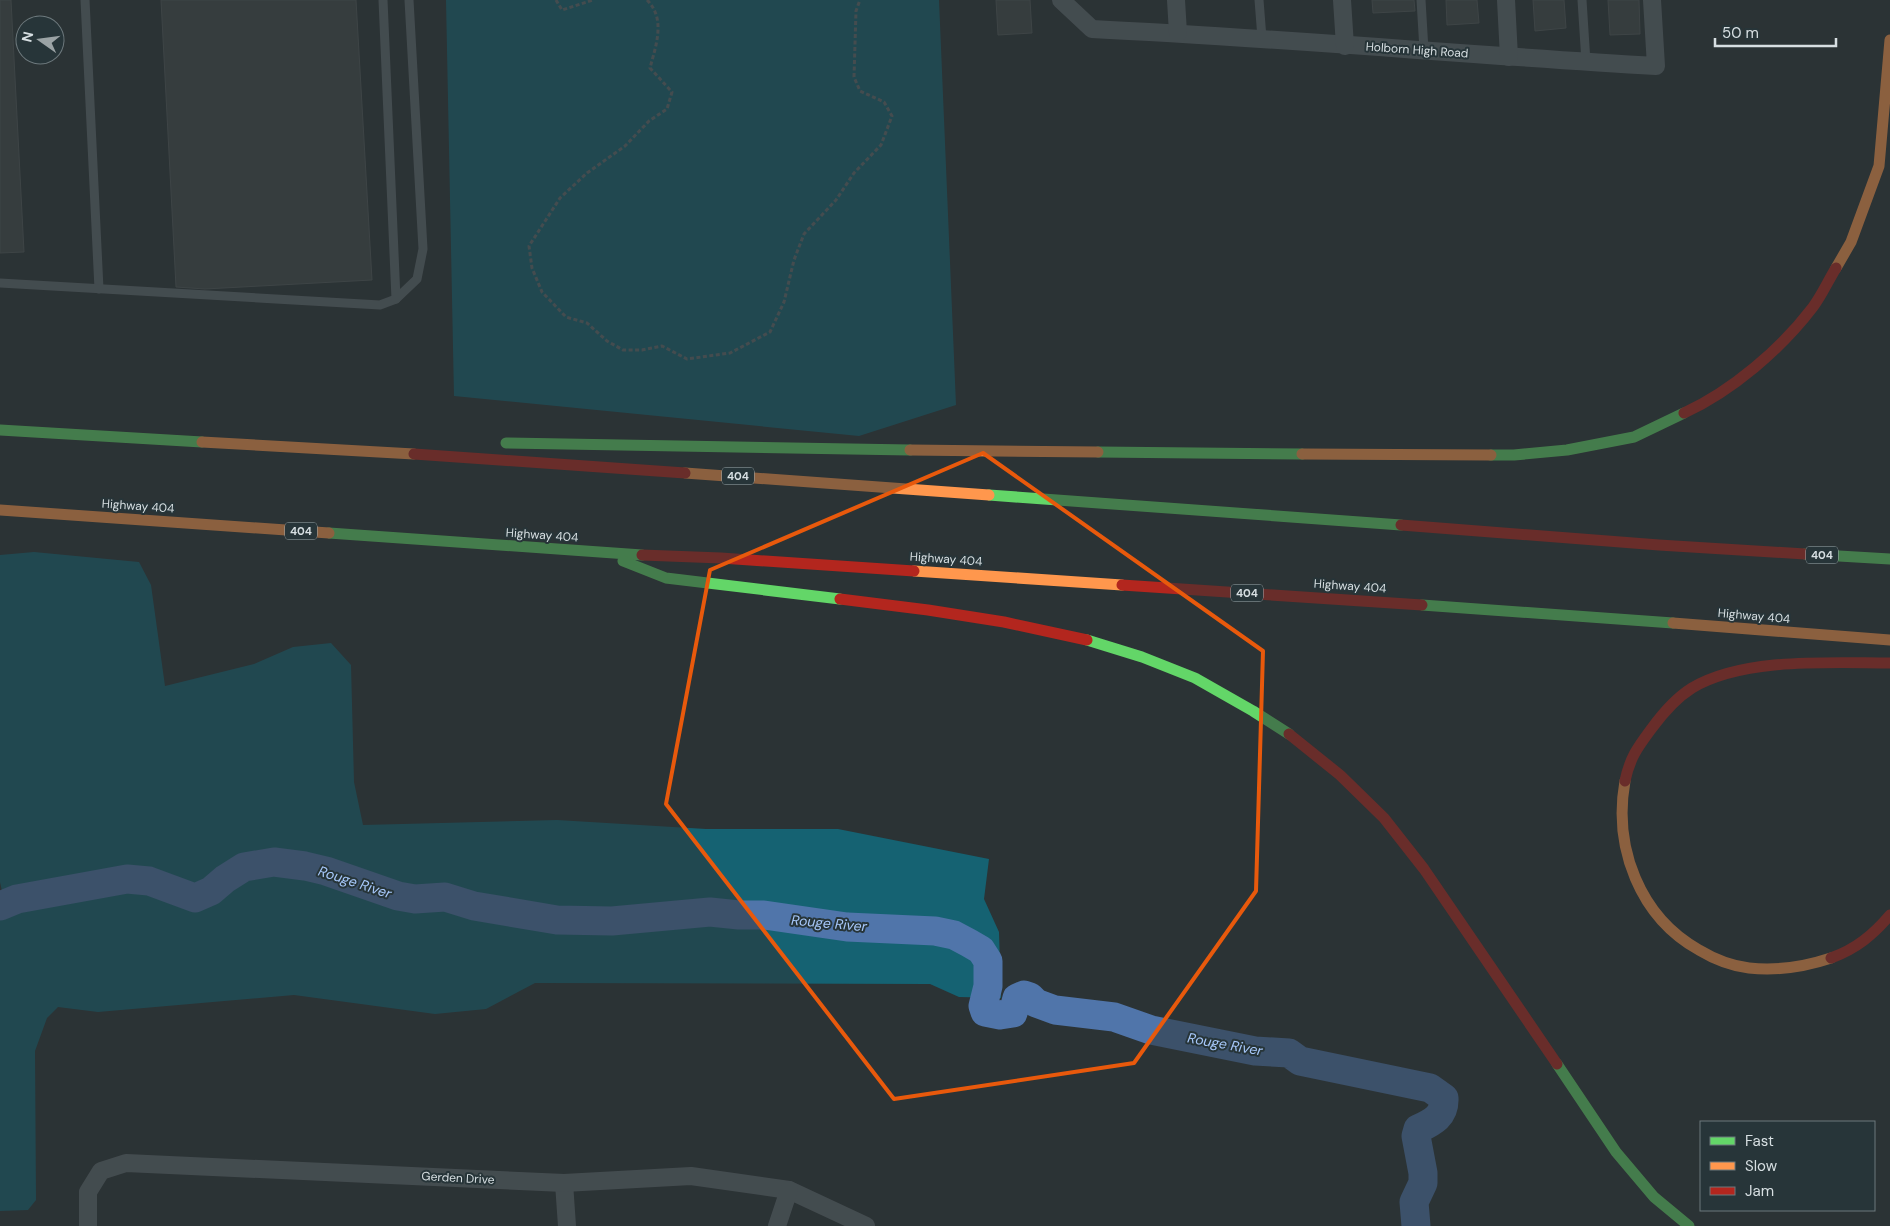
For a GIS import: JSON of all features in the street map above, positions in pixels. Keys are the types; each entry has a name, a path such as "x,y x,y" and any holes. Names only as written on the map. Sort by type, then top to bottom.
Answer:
{"highway":[{"path":"490,444 509,442 1038,452 1514,455 1567,450 1634,437 1702,405 1763,362 1813,307 1851,242 1879,166 1890,40"},
{"name":"404","path":"0,430 455,456 1244,512 1659,545 1890,559"},
{"path":"455,456 475,445"},
{"name":"Highway 404","path":"0,510 603,553 721,558 1125,584 1575,615 1890,640"},
{"path":"603,553 666,578 928,610 1004,622 1083,639 1142,657 1195,678 1287,732 1340,774 1384,818 1424,869 1616,1152 1654,1197 1690,1226"},
{"path":"1890,663 1808,663 1743,670 1700,684 1678,698 1660,717 1634,754 1621,799 1622,839 1628,864 1638,889 1650,910 1665,927 1685,943 1711,958 1737,967 1770,971 1799,969 1852,949 1876,931 1890,915"}],"street":[{"name":"Holborn High Road","path":"1061,0 1092,29 1262,38 1345,46 1656,66 1652,0"},
{"path":"1176,0 1178,33"},
{"path":"1342,0 1345,46"},
{"path":"1506,0 1509,57"},
{"name":"Gerden Drive","path":"88,1226 88,1192 101,1171 126,1163 564,1183 692,1176 789,1190 866,1226"},
{"path":"564,1183 567,1226"},
{"path":"777,1226 789,1190"}],"lane":[{"path":"85,0 99,288"},
{"path":"382,0 396,298"},
{"path":"0,283 380,305 396,298 417,279 423,249 409,0"},
{"path":"1259,0 1262,38"},
{"path":"1421,0 1424,50"},
{"path":"1582,0 1586,62"}],"path":[{"path":"556,0 562,10 593,0"},
{"path":"647,0 654,7 660,26 650,68 672,92 667,109 649,121 625,146 587,173 560,198 529,246 532,268 542,292 566,316 587,323 607,341 623,350 642,350 662,346 686,358 730,353 770,332 784,302 794,260 804,234 836,200 854,173 881,146 892,116 884,102 860,92 854,77 856,11 860,0"}],"highlighted area":[{"path":"983,453 1263,651 1256,891 1134,1063 894,1099 666,804 710,570"}],"shaded area":[{"path":"446,0 939,0 956,405 859,436 454,396"},
{"path":"34,552 139,562 151,585 165,686 254,664 293,647 331,643 351,665 354,782 363,825 557,820 706,829 838,829 989,859 984,899 999,932 1001,998 959,997 930,984 535,983 486,1009 435,1014 294,995 98,1012 58,1007 47,1018 35,1051 36,1200 28,1210 0,1211 0,898 2,891 0,882 0,555"}],"building":[{"path":"0,0 11,0 24,252 0,253"},
{"path":"161,0 356,0 372,280 205,289 176,287"},
{"path":"996,0 1030,0 1032,33 998,35"},
{"path":"1372,0 1414,0 1415,11 1373,13"},
{"path":"1446,0 1477,0 1479,23 1447,25"},
{"path":"1533,0 1564,0 1566,28 1535,31"},
{"path":"1608,0 1639,0 1640,34 1610,35"}],"waterway":[{"name":"Rouge River","path":"0,906 17,899 127,879 149,881 195,898 211,891 244,867 274,862 326,871 398,896 415,899 445,897 474,906 557,920 612,921 710,912 764,915 847,927 935,931 954,935 981,950 988,961 988,986 983,1006 985,1012 1000,1015 1013,1013 1017,998 1024,995 1030,997 1036,1003 1055,1010 1114,1017 1151,1030 1255,1051 1289,1053 1300,1061 1430,1088 1444,1098 1444,1104 1437,1118 1418,1129 1416,1136 1423,1173 1423,1183 1414,1202 1416,1226"}],"traffic: fast":[{"path":"1491,455 1514,455 1567,450 1634,437 1684,413"},
{"path":"0,430 202,442"},
{"path":"506,443 910,450"},
{"path":"1098,452 1302,454"},
{"path":"989,495 1401,525"},
{"path":"329,533 642,555"},
{"path":"1805,554 1890,559"},
{"path":"623,561 666,578 840,599"},
{"path":"1422,605 1673,623"},
{"path":"1087,640 1142,657 1195,678 1289,734"},
{"path":"1557,1064 1616,1152 1654,1197 1689,1226"}],"traffic: slow":[{"path":"1836,268 1851,242 1879,166 1890,40"},
{"path":"202,442 414,454"},
{"path":"910,450 1098,452"},
{"path":"1302,454 1491,455"},
{"path":"685,473 989,495"},
{"path":"0,510 329,533"},
{"path":"914,571 1122,585"},
{"path":"1673,623 1890,640"},
{"path":"1625,781 1622,806 1623,831 1635,878 1646,900 1678,936 1711,956 1730,964 1749,968 1790,968 1831,958"}],"traffic: jam":[{"path":"1684,413 1720,393 1771,353 1813,307 1836,268"},
{"path":"414,454 685,473"},
{"path":"1401,525 1805,554"},
{"path":"642,555 721,558 914,571"},
{"path":"1122,585 1422,605"},
{"path":"840,599 1004,622 1087,640"},
{"path":"1625,781 1629,765 1635,753 1665,711 1686,692 1713,678 1762,666 1815,663 1890,663"},
{"path":"1289,734 1340,775 1384,818 1424,869 1557,1064"},
{"path":"1831,958 1864,941 1890,915"}]}
